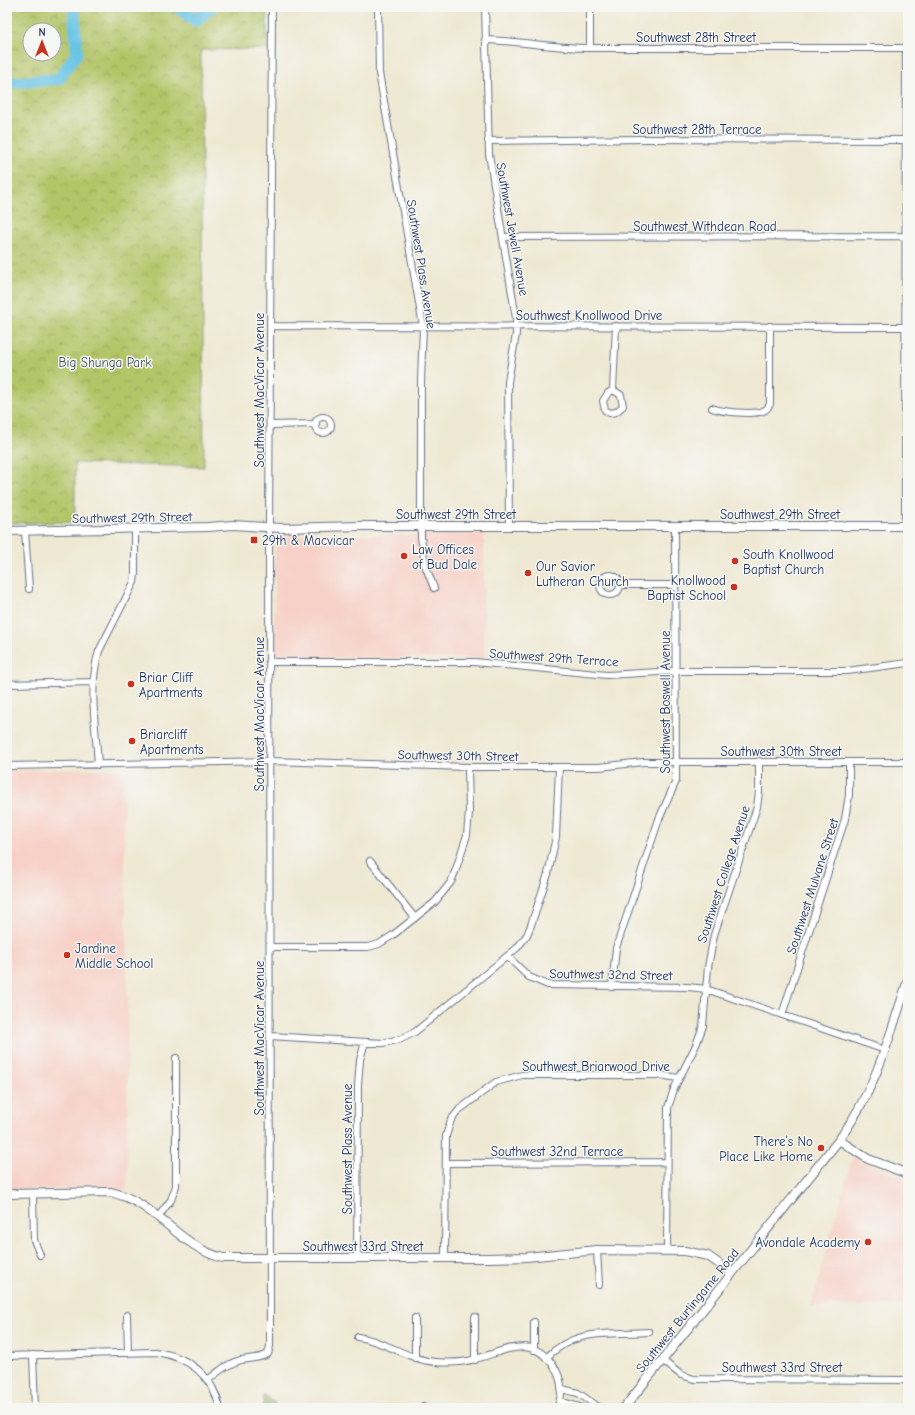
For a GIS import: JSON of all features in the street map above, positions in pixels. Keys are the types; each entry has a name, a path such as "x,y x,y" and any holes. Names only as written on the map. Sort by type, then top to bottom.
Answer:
{"main road":[{"name":"Southwest 29th Street","path":"7,531 135,529 233,525 302,528 421,526 907,527"},
{"name":"Southwest Burlingame Road","path":"624,1408 854,1120 869,1093 908,980"},
{"path":"839,1140 868,1159 908,1174"},
{"name":"Southwest 33rd Street","path":"7,1194 110,1192 131,1198 199,1248 213,1256 234,1259 445,1259 526,1257 597,1250 667,1250 702,1254 715,1260 732,1273"}],"street":[{"name":"Southwest MacVicar Avenue","path":"208,1380 232,1363 241,1360 260,1358 268,1354 270,1346 269,526 272,7"},
{"name":"Southwest Plass Avenue","path":"378,7 379,73 423,326 421,389 421,526 424,559 434,588"},
{"name":"Southwest Jewell Avenue","path":"485,7 488,141 517,326 508,382 509,526"},
{"path":"590,7 590,48"},
{"name":"Southwest 28th Street","path":"485,40 516,41 553,47 590,48 907,48"},
{"path":"907,48 907,527"},
{"name":"Southwest 28th Terrace","path":"488,141 907,140"},
{"name":"Southwest Withdean Road","path":"503,237 906,236"},
{"name":"Southwest Knollwood Drive","path":"270,326 907,327"},
{"path":"614,390 616,326"},
{"path":"712,408 720,411 760,412 768,408 770,404 770,326"},
{"path":"270,424 316,424"},
{"name":"Southwest Boswell Avenue","path":"612,987 616,948 658,819 675,786 675,526"},
{"path":"98,764 94,682 95,663 99,651 134,582 135,529"},
{"path":"25,531 29,589"},
{"path":"621,585 675,585"},
{"name":"Southwest 29th Terrace","path":"270,662 474,662 607,675 676,671 847,671 908,663"},
{"path":"7,684 94,682"},
{"name":"Southwest 30th Street","path":"7,766 269,761 468,767 599,767 644,762 908,762"},
{"name":"Southwest College Avenue","path":"667,1250 668,1108 671,1096 703,1026 708,967 714,935 757,807 759,792 759,761"},
{"name":"Southwest Mulvane Street","path":"782,1015 845,820 849,795 849,762"},
{"path":"270,947 368,947 378,944 393,936 442,894 456,869 465,844 469,819 468,767"},
{"path":"270,1036 365,1042 389,1042 401,1039 415,1032 517,948 527,935 548,874 556,837 559,767"},
{"path":"370,861 415,918"},
{"name":"Southwest 32nd Street","path":"507,956 518,969 529,977 548,985 688,987 706,989 885,1050"},
{"name":"Southwest Plass Avenue","path":"357,1258 358,1085 360,1060 365,1042"},
{"path":"158,1217 171,1200 176,1186 176,1058"},
{"name":"Southwest Briarwood Drive","path":"445,1259 446,1136 453,1116 486,1089 502,1080 522,1075 659,1075 679,1078"},
{"name":"Southwest 32nd Terrace","path":"446,1163 667,1162"},
{"path":"32,1194 34,1240 40,1255"},
{"path":"597,1250 599,1285"},
{"path":"127,1316 128,1353"},
{"path":"475,1317 475,1360"},
{"path":"415,1318 415,1358"},
{"path":"534,1322 534,1350"},
{"path":"546,1358 562,1344 586,1334 649,1332"},
{"path":"358,1337 375,1340 415,1358 450,1363 475,1360 512,1347 534,1350 546,1358 557,1372 562,1389 557,1408"},
{"path":"7,1356 156,1352 174,1356 193,1365 208,1380 220,1408"},
{"path":"33,1355 35,1408"},
{"name":"Southwest 33rd Street","path":"662,1360 681,1375 694,1379 908,1380"},
{"path":"562,1389 578,1393 600,1408"},
{"path":"560,1401 584,1408"}],"shaded area":[{"path":"484,534 484,658 280,657 276,655 274,648 275,542 278,536"},
{"name":"Jardine Middle School","path":"123,769 128,1011 127,1191 114,1188 7,1190 7,770"},
{"name":"Avondale Academy","path":"853,1155 861,1162 908,1179 908,1305 811,1306"}],"green space":[{"name":"Big Shunga Park","path":"7,7 267,7 267,49 201,50 204,467 75,463 75,522 7,523"},
{"path":"263,1394 275,1403 275,1408 263,1408"}],"waterway":[{"path":"7,83 59,79 77,53 74,12 77,7"},
{"path":"177,7 196,21 211,7"}],"place":[{"name":"29th & Macvicar","path":"254,540"},
{"name":"Law Offices of Bud Dale","path":"404,556"},
{"name":"South Knollwood Baptist Church","path":"735,561"},
{"name":"Our Savior Lutheran Church","path":"528,573"},
{"name":"Knollwood Baptist School","path":"734,587"},
{"name":"Briar Cliff Apartments","path":"131,684"},
{"name":"Briarcliff Apartments","path":"132,741"},
{"name":"Jardine Middle School","path":"67,955"},
{"name":"There’s No Place Like Home","path":"821,1148"},
{"name":"Avondale Academy","path":"868,1242"}]}
